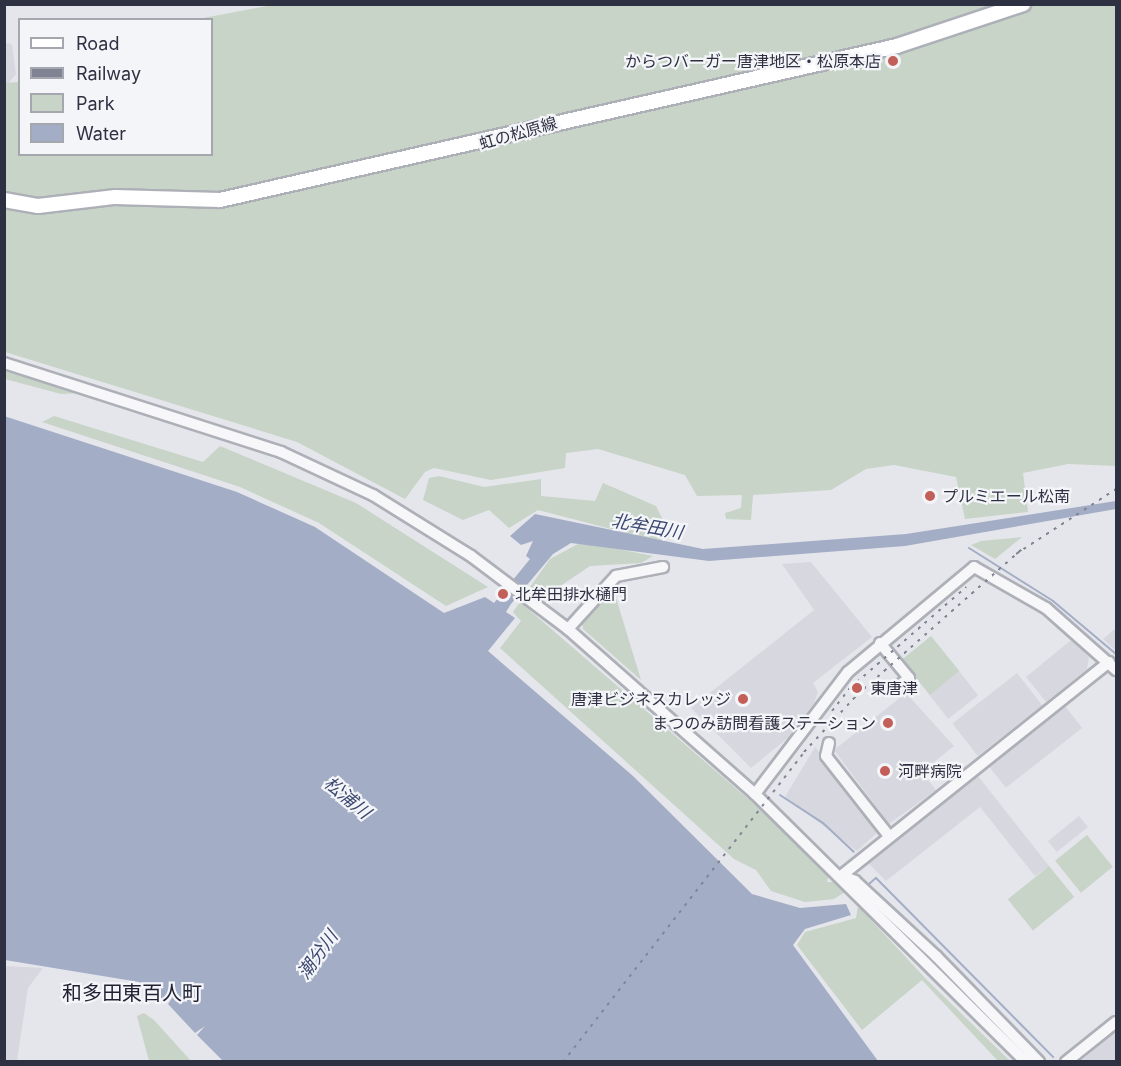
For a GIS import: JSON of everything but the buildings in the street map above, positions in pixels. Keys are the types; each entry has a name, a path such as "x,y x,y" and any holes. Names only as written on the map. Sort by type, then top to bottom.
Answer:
{"main road":[{"name":"虹の松原線","path":"4,200 38,206 115,196 220,200 878,51 1023,4"}],"street":[{"path":"4,363 281,452 405,512 505,580 568,629 755,794 842,876 1026,1062"},
{"path":"568,629 616,576 663,567"},
{"path":"755,794 848,672 880,643 978,567 1046,608 1113,666 889,836 842,876"},
{"path":"880,643 909,678 894,690"},
{"path":"829,743 826,756 889,836"},
{"path":"842,876 855,881 936,956 1039,1062"},
{"path":"1066,1062 1116,1022"}],"shaded area":[{"path":"4,36 5,43 12,44 16,74 5,87"},
{"path":"811,562 872,637 813,683 818,692 814,703 789,737 751,768 691,708 814,610 782,564"},
{"path":"1116,628 1116,651 1103,639"},
{"path":"1071,640 1089,657 1087,669 1046,702 1026,677"},
{"path":"959,671 978,695 948,719 929,694"},
{"path":"1017,673 1042,705 978,756 952,723"},
{"path":"906,693 954,746 922,772 936,790 889,824 834,750"},
{"path":"1065,706 1082,728 1006,788 989,766"},
{"path":"815,747 880,830 857,851 785,797"},
{"path":"978,776 1049,866 1035,876 980,807 886,881 867,862"},
{"path":"1079,816 1088,827 1057,852 1048,841"},
{"path":"4,966 43,968 28,988 17,1061 5,1061"},
{"path":"1116,1031 1116,1061 1081,1061"}],"green space":[{"path":"272,5 1116,5 1116,466 1068,464 1023,473 1028,512 965,519 956,477 894,465 866,469 831,490 753,495 751,520 726,519 725,513 741,508 742,495 697,496 685,475 598,449 566,453 565,468 491,480 434,468 425,472 405,499 297,442 5,352 4,83 18,82 18,156 213,156 213,18 203,18"},
{"path":"4,371 83,393 61,394 5,379"},
{"path":"54,416 203,462 220,446 356,503 488,587 446,606 319,523 240,487 42,422"},
{"path":"439,476 484,487 541,479 541,496 595,501 603,483 656,506 663,520 661,542 538,510 509,528 489,510 463,520 423,500 429,478"},
{"path":"1022,537 995,559 971,545 981,541"},
{"path":"578,544 593,544 653,556 641,563 590,566 544,597 530,587 550,559"},
{"path":"613,588 641,680 583,629 582,621"},
{"path":"520,602 754,804 829,874 827,882 836,882 845,892 834,899 805,902 771,891 756,870 734,859 500,648 521,621 513,612"},
{"path":"931,636 959,671 930,695 901,660"},
{"path":"1087,835 1113,867 1081,893 1055,861"},
{"path":"1049,866 1074,897 1033,930 1008,899"},
{"path":"858,906 927,980 1010,1061 998,1061 922,980 862,1030 797,945 805,932 856,918"},
{"path":"144,1013 154,1020 191,1061 149,1061 137,1016"}],"water":[{"path":"4,416 237,492 315,527 444,613 485,597 494,603 530,559 526,556 533,541 521,545 510,536 535,514 703,549 906,534 1116,501 1116,509 905,546 709,561 571,543 553,554 511,604 506,612 515,618 488,651 633,776 752,894 800,908 846,904 851,915 805,929 793,945 878,1061 223,1061 197,1035 205,1026 195,1033 168,1004 174,995 166,1002 139,982 5,960"}],"waterway":[{"path":"969,548 1053,601 1116,654"},
{"path":"780,795 823,823 854,852"},
{"path":"869,884 876,878 1053,1057"}],"railway":[{"path":"1016,554 1116,489"},
{"path":"563,1062 804,752 857,695 1022,549"},
{"path":"832,711 850,688 966,587"}],"place":[{"name":"からつバーガー唐津地区・松原本店","path":"893,61"},
{"name":"プルミエール松南","path":"930,496"},
{"name":"北牟田排水樋門","path":"503,594"},
{"name":"東唐津","path":"857,688"},
{"name":"唐津ビジネスカレッジ","path":"743,699"},
{"name":"まつのみ訪問看護ステーション","path":"888,723"},
{"name":"河畔病院","path":"885,771"}],"district":[{"name":"和多田東百人町","path":"132,993"}],"water label":[{"name":"北牟田川","path":"647,527"},
{"name":"松浦川","path":"347,798"},
{"name":"潮分川","path":"318,955"}]}
